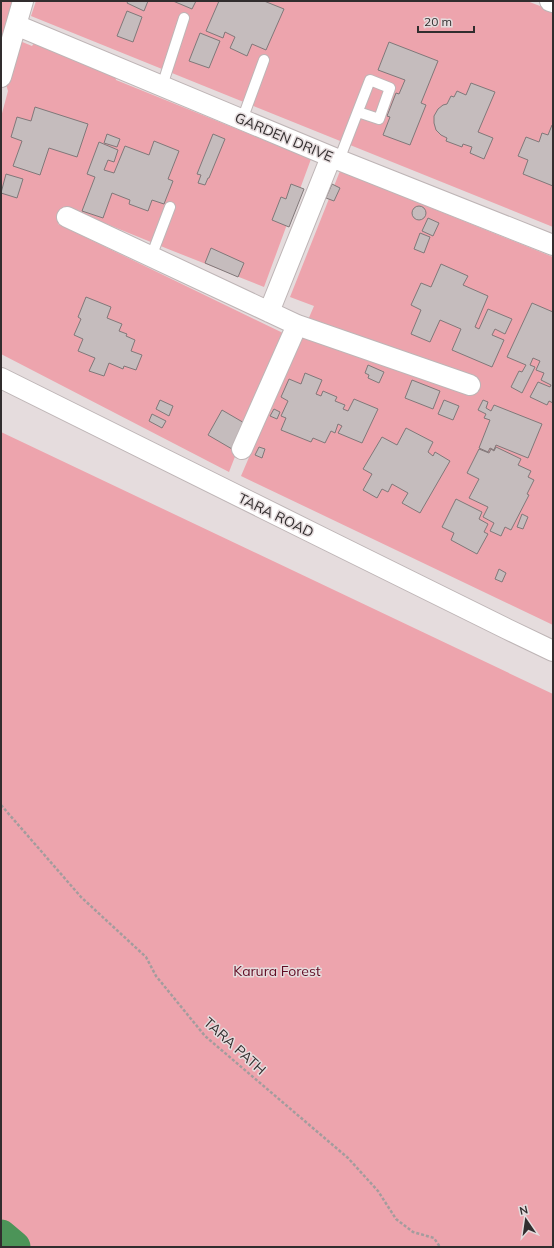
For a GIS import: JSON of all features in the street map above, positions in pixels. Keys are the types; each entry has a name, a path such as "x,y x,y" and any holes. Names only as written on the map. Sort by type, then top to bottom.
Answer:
{"street":[{"path":"1,77 23,1"},
{"name":"GARDEN DRIVE","path":"16,25 242,120 553,245"},
{"path":"269,312 335,158"},
{"path":"67,217 297,325 470,385"},
{"path":"242,450 297,325"},
{"name":"TARA ROAD","path":"1,378 507,630 553,651"}],"lane":[{"path":"162,86 184,18"},
{"path":"242,120 264,60"},
{"path":"335,158 358,112"},
{"path":"151,257 170,207"}],"path":[{"name":"TARA PATH","path":"1,805 81,897 146,957 156,976 205,1036 348,1158 378,1191 396,1219 413,1232 434,1238 440,1247"}],"green space":[{"path":"1,1 17,1 1,64"},
{"path":"36,1 527,1 553,11 553,227 31,16"},
{"path":"37,39 115,75 116,80 311,159 264,287 65,207 58,224 283,333 229,472 1,354 1,117 8,91 5,81 20,41 32,46"},
{"path":"340,171 553,257 553,625 241,476 314,306 290,297"},
{"name":"Karura Forest","path":"1,432 553,694 553,1247 1,1247"}],"building":[{"path":"128,1 148,1 144,11 127,3"},
{"path":"173,1 196,1 192,9"},
{"path":"219,1 264,1 284,9 266,50 252,44 247,56 230,48 235,37 225,32 223,38 206,31"},
{"path":"127,11 142,17 133,42 117,36"},
{"path":"200,33 220,41 209,68 189,61"},
{"path":"389,42 438,61 421,103 426,105 410,145 383,135 390,117 387,116 396,93 399,94 405,80 378,70"},
{"path":"471,83 495,92 478,132 493,138 484,159 470,153 472,147 463,144 462,147 446,141 447,138 436,130 434,123 434,116 438,109 447,104 451,96 454,97 457,91 466,95"},
{"path":"35,107 88,124 77,157 49,148 40,175 13,166 22,141 11,137 17,117 31,121"},
{"path":"552,125 553,186 523,174 528,160 518,156 526,137 539,142 542,133 548,135"},
{"path":"107,134 120,139 117,147 104,143"},
{"path":"213,134 225,139 205,185 198,183 201,175 197,174"},
{"path":"154,141 179,151 168,179 173,181 164,204 152,200 148,211 129,204 130,200 112,193 103,218 82,211 95,177 87,174 99,142 118,150 114,162 108,160 104,170 114,173 125,146 149,155"},
{"path":"6,174 23,179 17,198 1,193"},
{"path":"291,184 304,189 289,227 272,220 281,197 286,199"},
{"path":"332,184 340,188 334,201 326,198"},
{"path":"416,206 422,206 426,210 426,216 422,220 416,220 412,216 412,210"},
{"path":"428,218 439,223 433,236 422,231"},
{"path":"420,233 430,237 424,253 414,249"},
{"path":"211,248 244,263 238,277 205,263"},
{"path":"441,264 468,276 463,285 488,296 475,327 479,329 488,309 512,319 505,334 495,329 492,335 504,340 492,367 452,350 461,329 440,320 430,342 411,334 421,310 411,305 421,283 431,287"},
{"path":"86,297 111,307 107,318 122,324 119,331 127,334 126,336 135,340 131,351 142,355 136,370 124,366 123,369 109,363 104,376 89,371 95,358 78,351 83,339 74,335 81,319 78,317"},
{"path":"532,303 553,312 553,403 549,401 547,405 530,397 538,382 550,387 551,385 541,380 544,373 536,370 540,361 533,358 530,365 535,367 522,393 511,387 519,371 522,372 526,365 507,357"},
{"path":"368,365 384,372 379,383 368,378 369,375 365,373"},
{"path":"305,373 322,380 316,394 321,396 323,391 337,397 335,401 345,405 343,409 348,411 354,399 378,409 362,443 338,433 342,426 338,424 335,433 331,431 325,443 313,438 311,442 281,430 286,418 281,416 288,401 281,397 289,379 301,384"},
{"path":"412,380 440,391 433,409 405,398"},
{"path":"160,400 173,406 169,416 156,409"},
{"path":"444,400 459,406 453,420 438,414"},
{"path":"483,400 488,402 486,408 491,411 494,405 542,424 528,458 496,445 494,450 490,448 488,452 479,448 490,420 484,418 486,414 478,410"},
{"path":"274,409 280,412 277,419 270,416"},
{"path":"222,410 246,424 232,449 208,435"},
{"path":"152,414 166,421 162,428 149,421"},
{"path":"406,428 433,442 428,452 433,456 435,452 450,461 420,513 402,503 408,493 392,484 388,492 382,489 377,498 363,490 372,474 363,469 382,437 397,445"},
{"path":"259,447 265,449 262,458 255,455"},
{"path":"496,447 521,459 518,465 531,471 528,477 534,480 527,494 529,495 511,530 505,527 501,536 490,531 494,523 483,517 488,507 469,498 479,479 467,473 479,449 489,453 491,449 494,451"},
{"path":"456,499 482,512 479,519 488,524 484,532 488,534 477,554 451,540 454,533 442,527"},
{"path":"522,514 528,517 523,529 517,527"},
{"path":"499,569 506,573 502,582 495,579"}],"waterway":[{"path":"1,1236 14,1247"}]}
